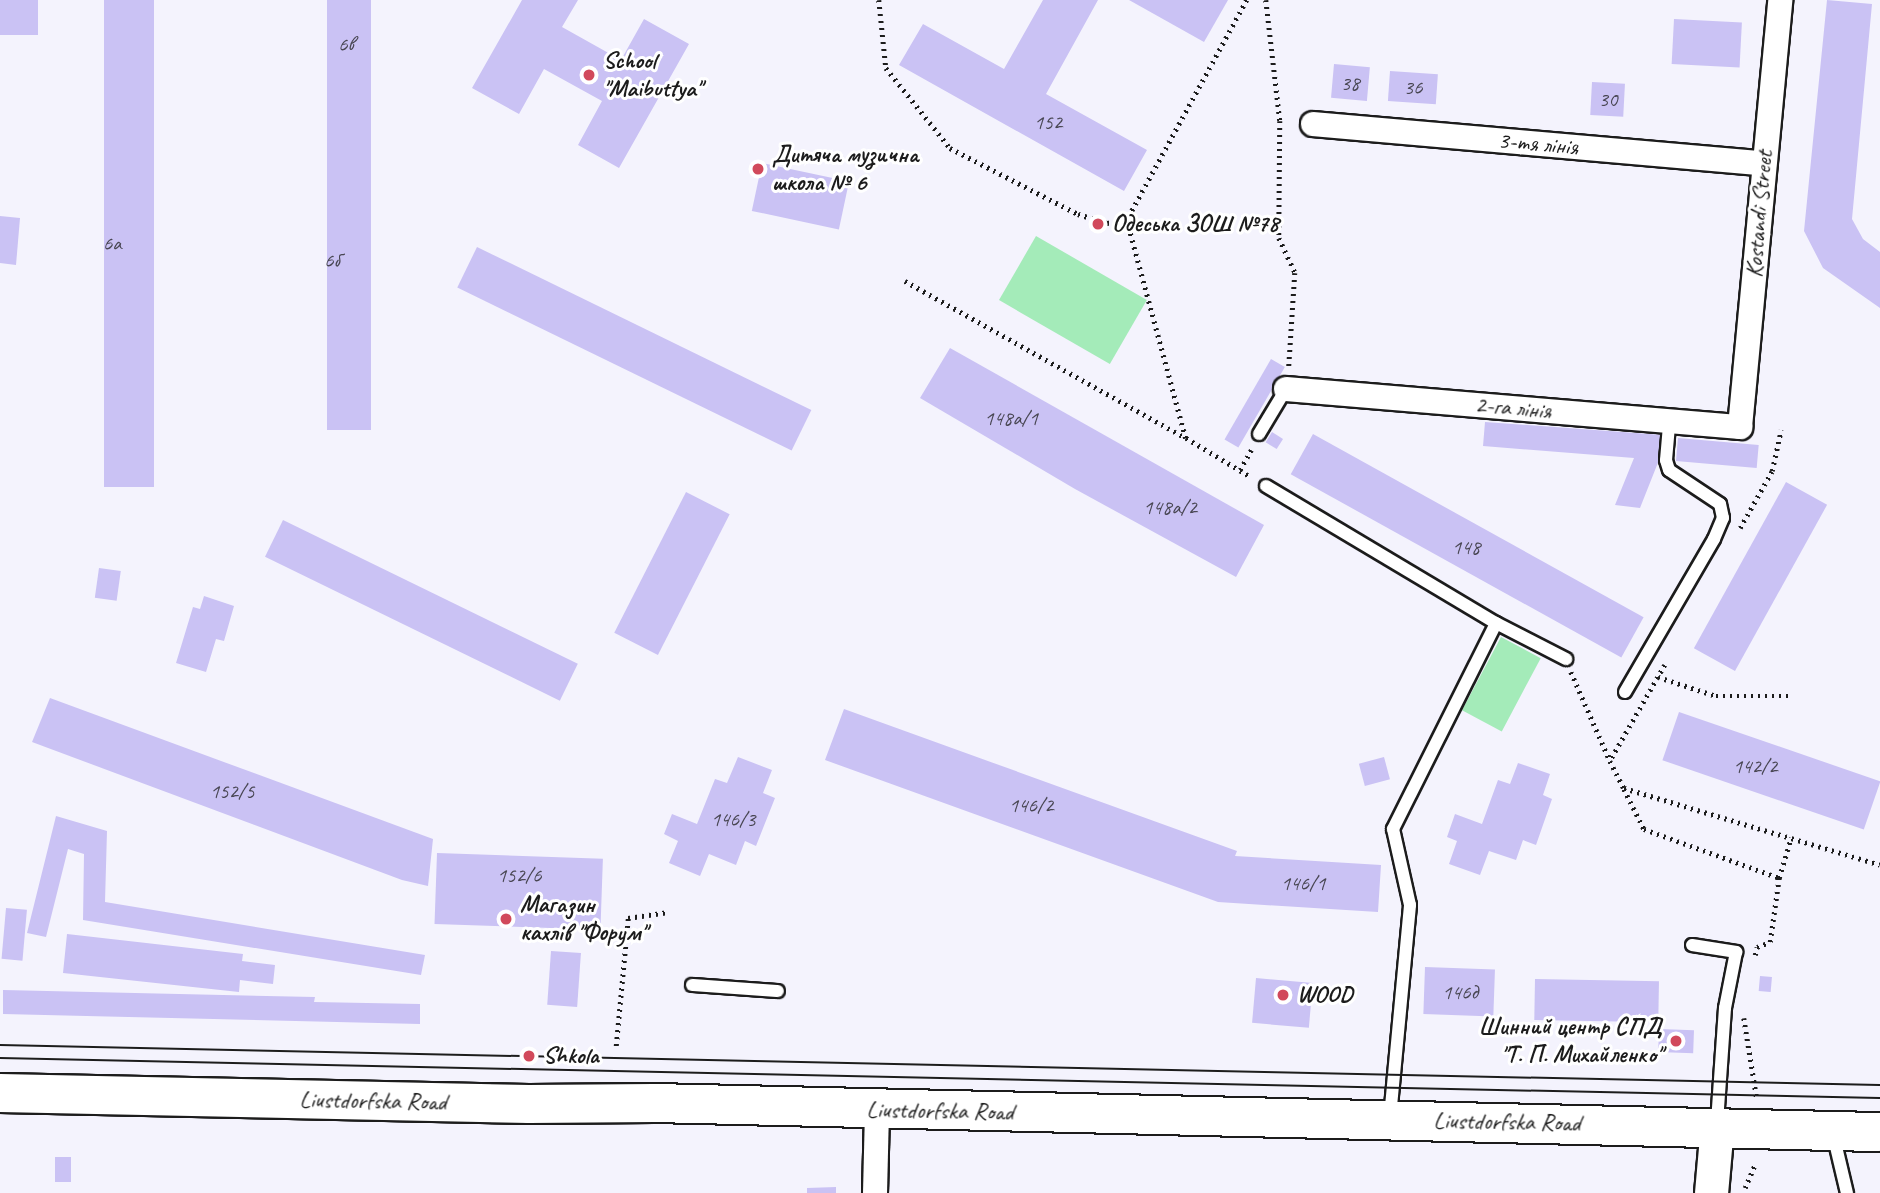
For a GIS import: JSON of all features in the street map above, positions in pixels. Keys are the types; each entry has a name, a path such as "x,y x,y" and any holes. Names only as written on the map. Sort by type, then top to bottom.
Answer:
{"main road":[{"name":"Liustdorfska Road","path":"0,1093 1717,1126 1832,1133 1880,1132"}],"street":[{"name":"Kostandi Street","path":"1740,428 1780,0"},
{"name":"3-тя лінія","path":"1313,124 1763,163"},
{"name":"2-га лінія","path":"1286,389 1740,428"},
{"path":"875,1193 877,1109"},
{"path":"1710,1193 1717,1126"}],"lane":[{"path":"1259,434 1286,389"},
{"path":"1625,692 1723,518 1720,504 1670,470 1666,460 1669,422"},
{"path":"1266,486 1496,623 1566,659"},
{"path":"1390,1120 1410,905 1394,830 1496,623"},
{"path":"1692,945 1736,952 1725,1009 1717,1126"},
{"path":"692,985 778,991"},
{"path":"1832,1133 1847,1193"}],"path":[{"path":"879,0 886,68 950,148 1079,214 1107,223 1127,220"},
{"path":"1186,438 1127,220 1247,0"},
{"path":"1266,0 1280,121 1279,238 1295,273 1286,389"},
{"path":"905,281 1186,438 1266,486"},
{"path":"1738,532 1772,471 1781,430"},
{"path":"1240,470 1259,434"},
{"path":"1610,761 1671,653"},
{"path":"1566,659 1610,761 1644,829 1779,878"},
{"path":"1658,677 1716,696 1793,696"},
{"path":"1624,788 1880,865"},
{"path":"1754,960 1757,947 1770,942 1779,878 1791,838"},
{"path":"616,1046 628,918 669,912"},
{"path":"1743,1010 1759,1107"},
{"path":"1745,1188 1755,1165"}],"green space":[{"path":"1036,236 1147,300 1110,364 999,300"},
{"path":"1501,637 1541,658 1502,731 1462,710"}],"building":[{"path":"0,0 38,0 38,35 0,35"},
{"path":"104,0 154,0 154,487 104,487"},
{"path":"327,0 371,0 371,430 327,430"},
{"path":"522,0 578,0 562,27 621,60 644,19 689,44 619,168 578,145 602,101 544,69 519,114 472,88"},
{"path":"1043,0 1098,0 1046,94 1147,150 1124,191 899,65 923,24 1004,69"},
{"path":"1129,0 1228,0 1204,42"},
{"path":"1827,0 1872,4 1852,219 1863,239 1880,252 1880,308 1823,268 1804,231"},
{"path":"1674,19 1742,23 1740,67 1672,64"},
{"path":"1334,64 1370,67 1367,101 1331,98"},
{"path":"1390,71 1438,74 1436,104 1388,101"},
{"path":"1592,82 1625,84 1623,117 1590,115"},
{"path":"762,163 849,182 839,229 752,211"},
{"path":"0,216 20,218 16,265 0,263"},
{"path":"477,247 811,410 792,451 457,287"},
{"path":"950,348 1264,525 1236,577 1075,489 920,398"},
{"path":"1271,359 1285,367 1238,448 1224,440"},
{"path":"1485,422 1663,435 1659,460 1640,508 1615,505 1634,458 1483,446"},
{"path":"1272,432 1283,439 1277,449 1266,442"},
{"path":"1313,434 1644,617 1621,657 1291,474"},
{"path":"1678,438 1759,445 1757,468 1676,461"},
{"path":"1786,482 1827,505 1735,671 1694,648"},
{"path":"686,492 730,514 658,655 614,633"},
{"path":"283,520 578,664 560,701 265,557"},
{"path":"99,568 121,571 117,601 95,598"},
{"path":"204,596 234,606 224,641 216,639 206,672 176,663 193,607 200,609"},
{"path":"50,698 433,839 428,886 402,880 32,742"},
{"path":"844,709 1237,851 1235,856 1381,865 1378,912 1218,902 825,760"},
{"path":"1679,712 1880,781 1864,830 1662,760"},
{"path":"738,757 772,770 763,793 775,798 756,846 745,841 736,865 709,854 700,876 669,863 678,841 664,834 672,814 697,824 715,779 727,783"},
{"path":"1384,757 1390,779 1365,786 1359,764"},
{"path":"1518,763 1550,774 1543,795 1552,799 1536,845 1523,840 1516,860 1489,851 1480,875 1449,864 1457,841 1447,837 1455,814 1482,824 1498,780 1510,784"},
{"path":"56,816 107,831 105,902 425,955 421,975 83,920 84,854 68,849 46,937 27,933"},
{"path":"437,853 603,859 600,930 435,924"},
{"path":"6,908 27,910 22,961 2,959"},
{"path":"67,934 243,954 242,961 275,965 273,984 240,980 239,992 63,973"},
{"path":"551,951 581,953 577,1007 547,1005"},
{"path":"1425,967 1495,969 1493,1016 1423,1014"},
{"path":"1760,976 1772,977 1771,992 1759,991"},
{"name":"WOOD","path":"1256,978 1313,983 1309,1028 1252,1023"},
{"path":"1535,979 1659,981 1658,1022 1534,1020"},
{"path":"3,990 315,997 314,1002 420,1004 420,1024 3,1014"},
{"name":"Шинний центр СПД \"Т. П. Михайленко\"","path":"1659,1029 1694,1030 1693,1053 1658,1052"},
{"path":"55,1157 71,1157 71,1182 55,1182"},
{"path":"836,1187 836,1193 807,1193 807,1188"}],"tram line":[{"path":"0,1045 1880,1085"},
{"path":"0,1058 1880,1098"}],"place":[{"name":"School \"Maibuttya\"","path":"589,75"},
{"name":"Дитяча музична школа № 6","path":"758,169"},
{"name":"Одеська ЗОШ №78","path":"1098,224"},
{"name":"Магазин кахлів \"Форум\"","path":"506,919"},
{"name":"WOOD","path":"1283,995"},
{"name":"Шинний центр СПД \"Т. П. Михайленко\"","path":"1676,1041"},
{"name":"Shkola","path":"529,1056"}]}
